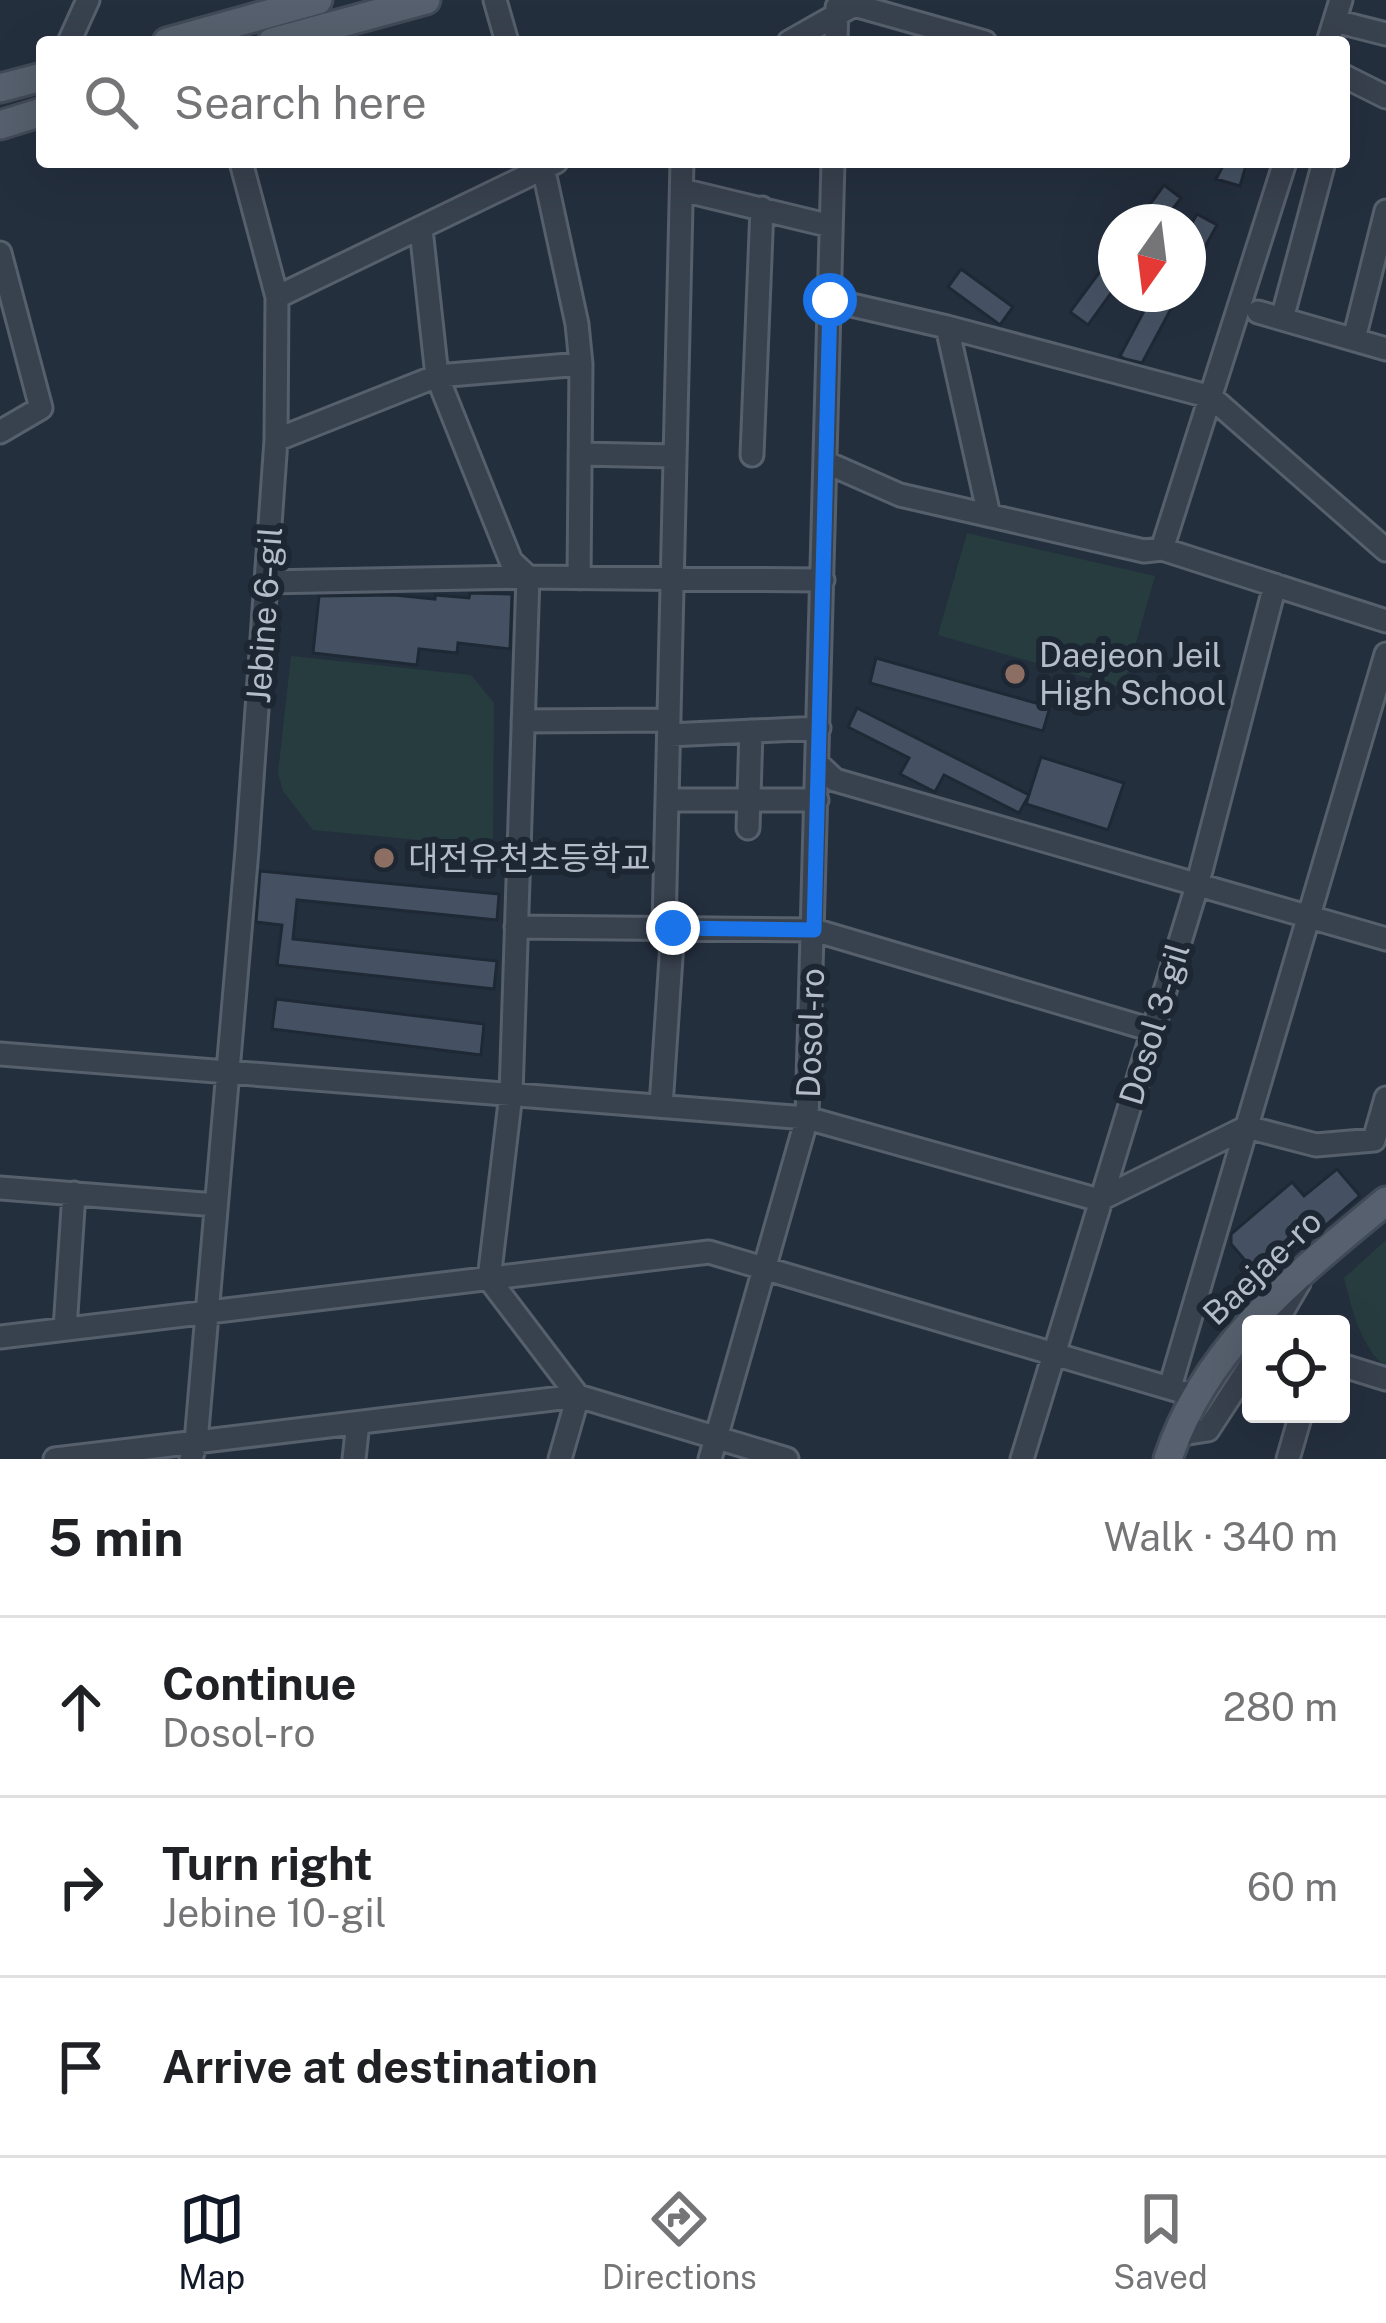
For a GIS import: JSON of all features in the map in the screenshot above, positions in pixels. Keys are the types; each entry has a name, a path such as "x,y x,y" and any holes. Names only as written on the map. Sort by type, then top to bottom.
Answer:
{"main road":[{"path":"189,36 318,0"},
{"path":"294,36 426,0"},
{"path":"0,88 36,78"},
{"path":"0,125 36,114"},
{"name":"Baejae-ro","path":"1172,1447 1183,1392 1309,1264 1386,1201"}],"street":[{"path":"72,36 88,0"},
{"path":"495,0 505,36"},
{"path":"797,36 837,8 854,5 965,36"},
{"path":"1335,21 1386,34"},
{"path":"1350,83 1386,97"},
{"name":"Jebine 6-gil","path":"194,1450 276,440 277,297 243,168"},
{"path":"277,297 539,168"},
{"path":"548,168 578,324 579,578"},
{"path":"661,1106 682,168"},
{"name":"Dosol-ro","path":"713,1448 807,1118 833,168"},
{"path":"1162,548 1283,168"},
{"path":"1282,319 1322,168"},
{"path":"682,190 831,226"},
{"path":"752,455 762,208"},
{"path":"1354,339 1386,211"},
{"path":"421,229 437,376 512,561 528,577 511,1094 490,1279 578,1396"},
{"path":"0,254 41,409 0,432"},
{"path":"830,300 1211,397 1386,550"},
{"path":"1258,312 1386,349"},
{"path":"947,327 989,515"},
{"path":"276,440 437,376 581,364"},
{"path":"580,454 675,456"},
{"path":"825,462 900,494 1144,551 1162,548 1386,621"},
{"path":"266,581 823,580"},
{"name":"Dosol 3-gil","path":"1022,1459 1197,886 1275,585"},
{"path":"0,1337 709,1252 1183,1392 1247,1127 1380,698 1386,654"},
{"path":"523,721 751,731 819,728"},
{"path":"748,828 751,731"},
{"path":"818,764 835,781 1386,939"},
{"path":"667,800 817,800"},
{"path":"516,927 814,930 1152,1030"},
{"path":"0,1054 807,1118 1099,1200 1247,1127 1316,1145 1386,1150"},
{"path":"1316,1145 1374,1140 1386,1098"},
{"path":"0,1187 216,1205"},
{"path":"65,1329 74,1193"},
{"path":"1281,1315 1309,1264"},
{"path":"1350,1368 1386,1379"},
{"path":"1172,1447 1208,1430 1242,1378"},
{"path":"560,1459 578,1396"},
{"path":"55,1459 194,1450 358,1423 578,1396 713,1448 787,1459"},
{"path":"354,1459 358,1423"},
{"path":"1288,1459 1298,1423"}],"green space":[{"path":"967,533 1155,576 1123,688 938,635"},
{"path":"291,656 471,675 494,703 493,847 313,830 283,791 278,773"},
{"path":"1386,1240 1386,1367 1363,1338 1344,1278"}],"building":[{"path":"1222,168 1245,168 1240,186 1216,179"},
{"path":"1164,185 1181,198 1176,204 1150,204"},
{"path":"1206,219 1217,225 1206,245"},
{"path":"961,269 1013,307 1000,325 948,287"},
{"path":"1098,274 1098,311 1088,325 1070,312"},
{"path":"1143,312 1169,312 1142,363 1120,356"},
{"path":"470,593 512,594 510,649 458,643 457,653 419,649 417,665 313,653 319,596 435,599 435,595 469,598"},
{"path":"876,658 1050,707 1043,731 870,683"},
{"path":"857,708 1029,795 1019,813 944,775 935,792 900,774 909,758 848,727"},
{"path":"1041,757 1124,783 1108,830 1026,804"},
{"path":"260,871 499,894 497,920 297,900 293,939 497,961 494,989 277,965 282,925 256,922"},
{"path":"276,999 484,1024 481,1055 272,1029"},
{"path":"1337,1169 1360,1196 1262,1280 1231,1244 1231,1234 1292,1182 1304,1196"}],"place":[{"name":"Daejeon Jeil High School","path":"1015,674"},
{"name":"대전유천초등학교","path":"384,858"}],"route":[{"path":"673,928 814,930 830,300"}]}
